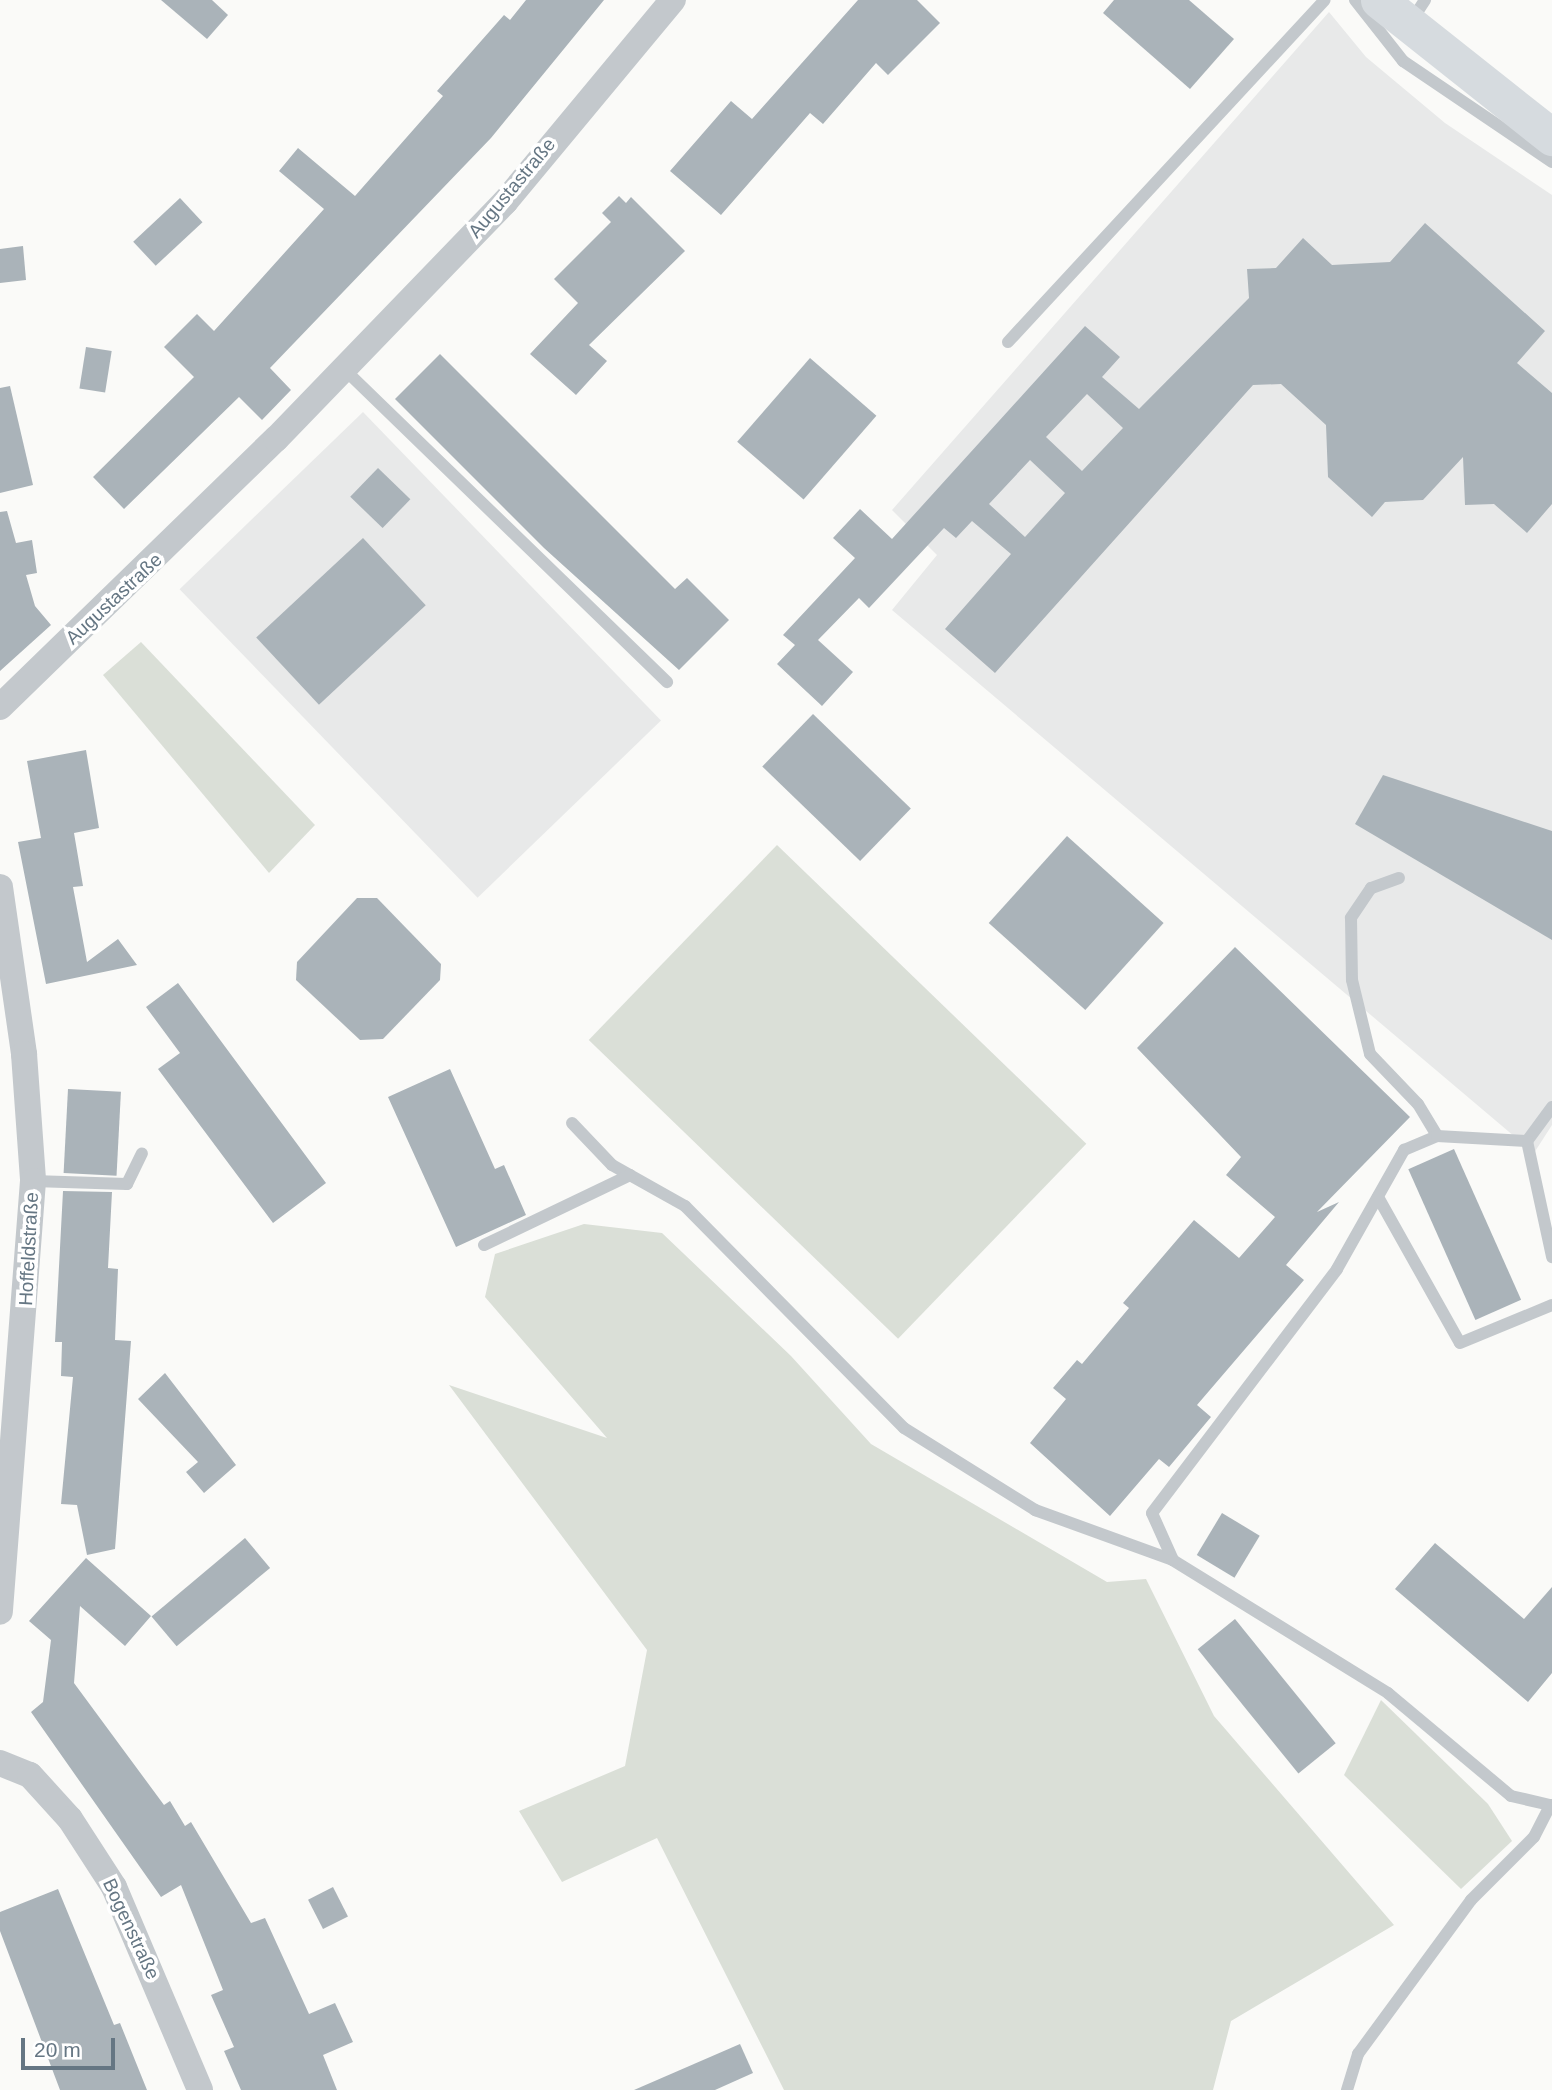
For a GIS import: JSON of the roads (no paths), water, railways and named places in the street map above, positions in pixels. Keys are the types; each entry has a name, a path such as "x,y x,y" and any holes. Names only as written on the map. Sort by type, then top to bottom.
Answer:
{"street":[{"name":"Augustastraße","path":"0,707 344,369 505,202 673,0"},
{"path":"1379,0 1419,10 1552,137"},
{"name":"Hoffeldstraße","path":"0,887 24,1054 33,1181 0,1612"},
{"name":"Bogenstraße","path":"0,1763 30,1775 70,1819 114,1887 200,2090"}],"lane":[{"path":"1008,342 1325,0"},
{"path":"1356,0 1403,61 1552,162"},
{"path":"344,369 667,682"},
{"path":"1399,878 1371,888 1351,918 1352,980 1370,1054 1418,1104 1437,1136"},
{"path":"1552,1107 1527,1141 1552,1257"},
{"path":"572,1123 630,1175 685,1206 904,1428 949,1460 1035,1510 1173,1560 1388,1693 1511,1796 1551,1805 1534,1837 1471,1900 1358,2054 1347,2090"},
{"path":"1173,1560 1152,1513 1337,1269 1404,1150 1437,1136 1527,1141"},
{"path":"33,1181 127,1184 142,1153"},
{"path":"484,1245 630,1175"},
{"path":"1378,1197 1460,1343 1552,1306"}]}
